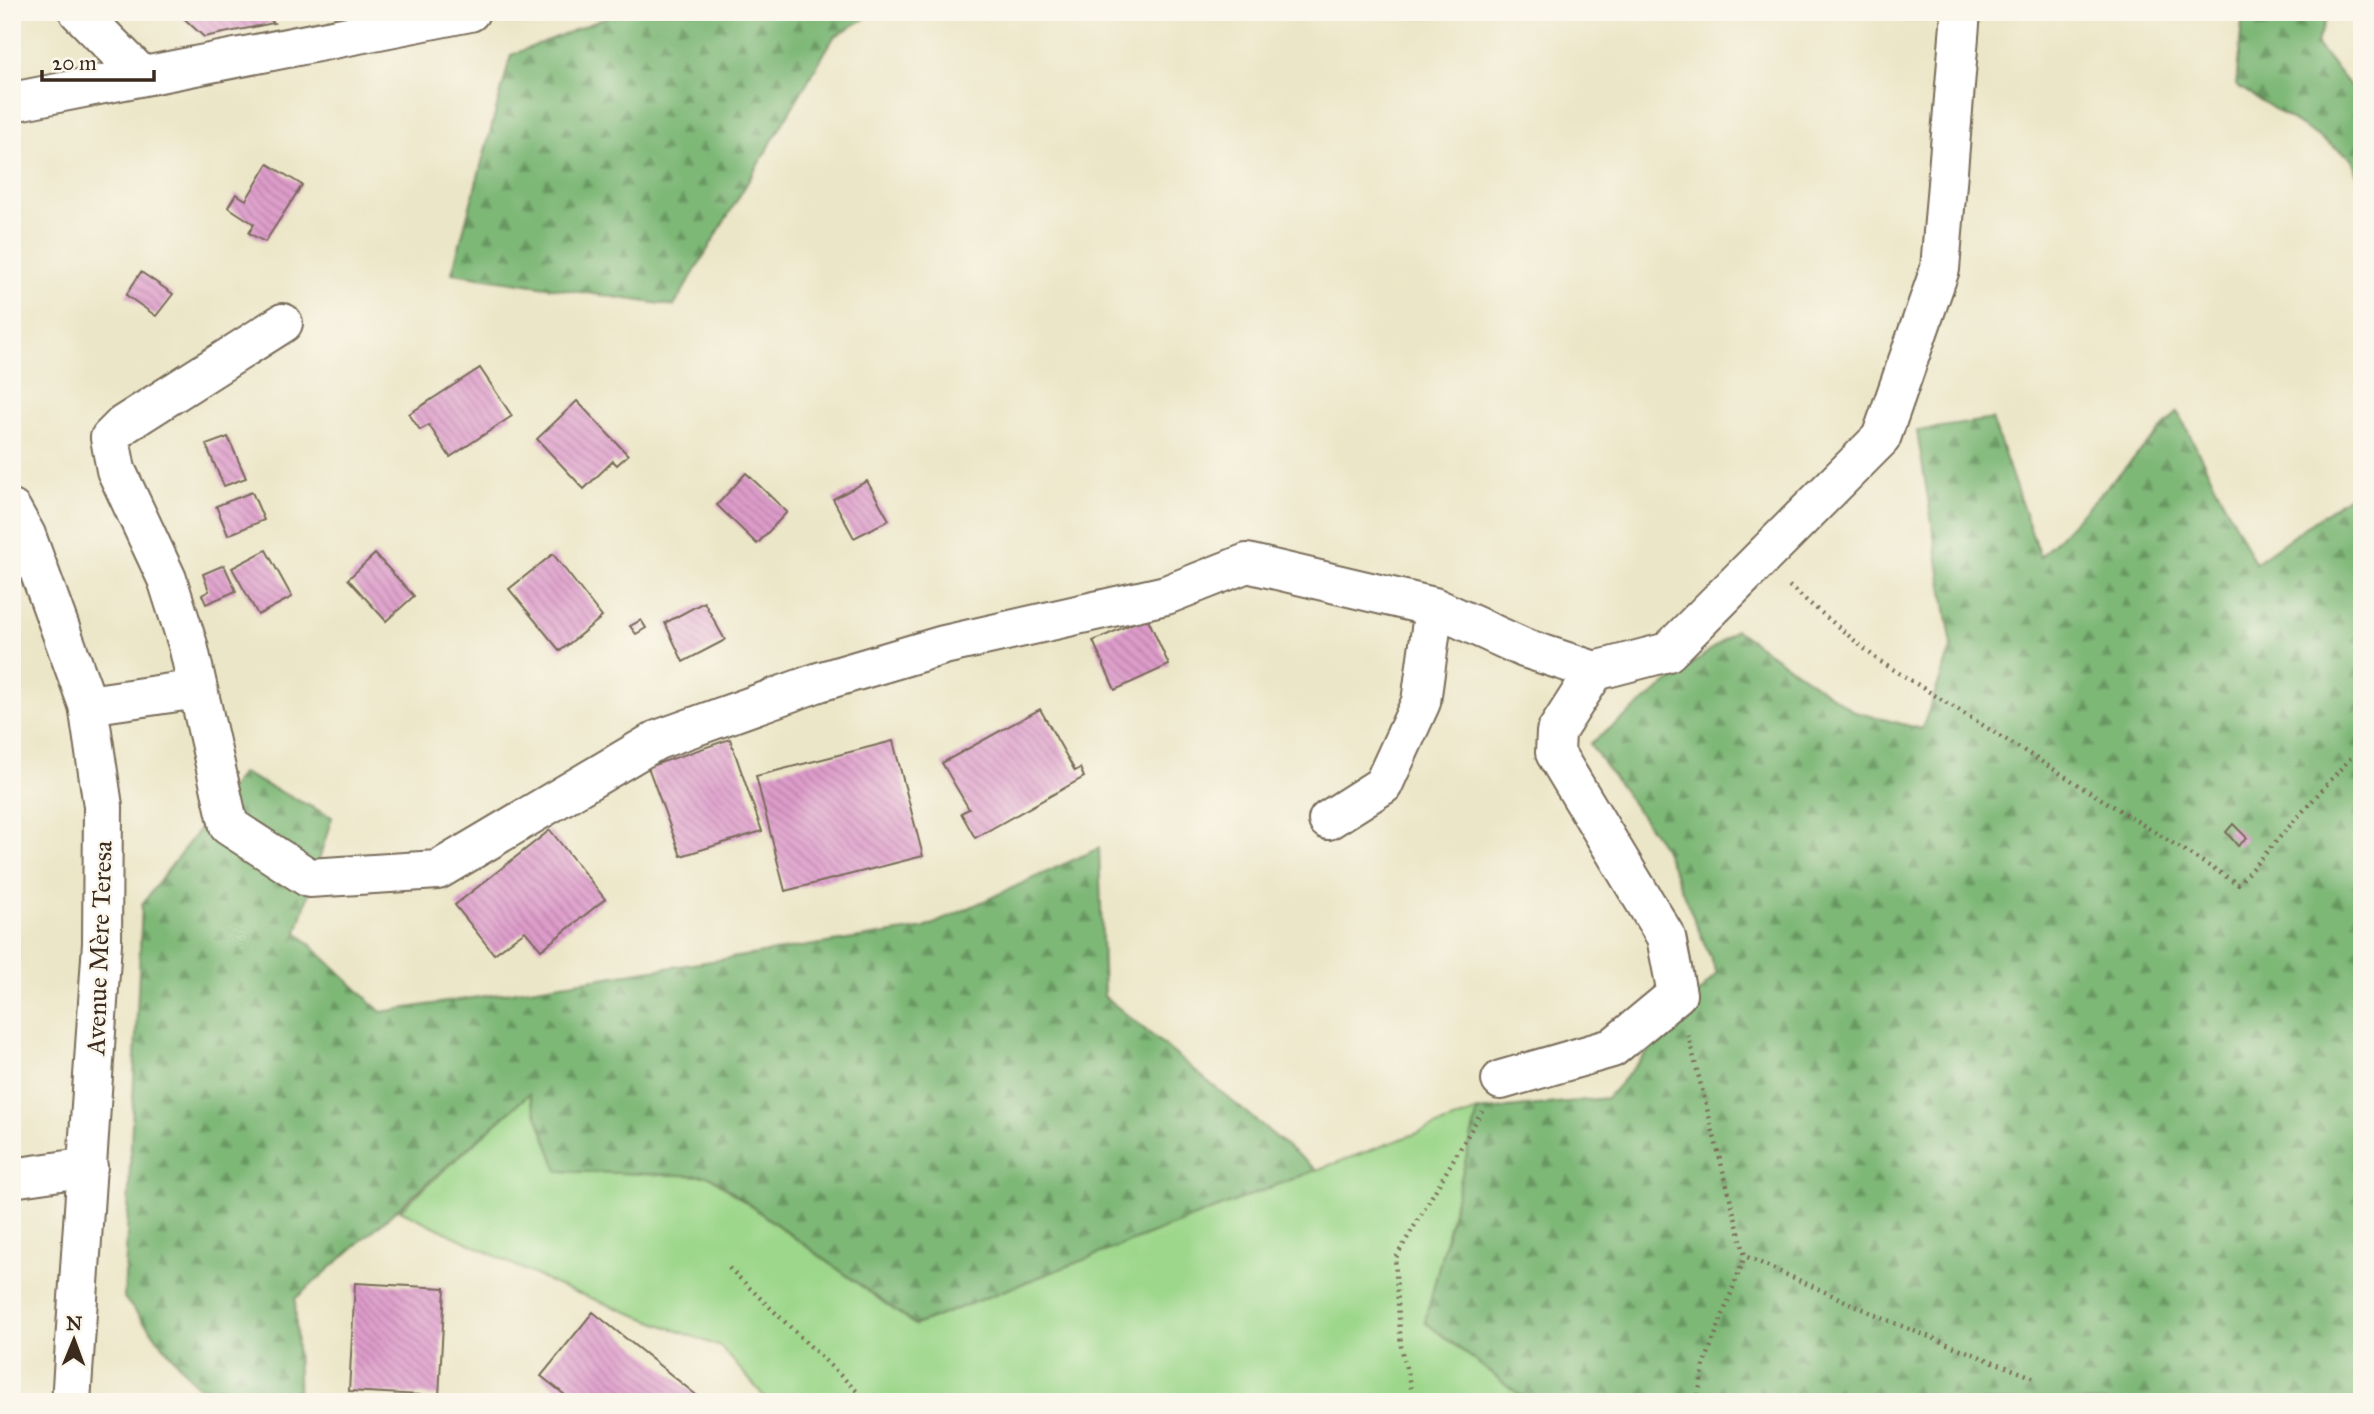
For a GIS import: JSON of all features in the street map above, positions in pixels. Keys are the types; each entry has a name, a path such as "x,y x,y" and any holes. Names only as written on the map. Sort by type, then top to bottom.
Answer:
{"street":[{"path":"79,12 141,75"},
{"path":"12,102 390,20 470,12"},
{"path":"283,323 123,425 110,438 116,470 167,579 188,645 229,826 309,878 438,870 657,740 819,682 944,645 1166,595 1248,563 1434,607 1524,648 1595,671 1668,652 1881,438 1940,269 1961,12"},
{"name":"Avenue Mère Teresa","path":"12,510 26,535 88,705 103,806 102,943 89,1167 71,1402"},
{"path":"1328,821 1383,785 1421,702 1434,607"},
{"path":"1501,1080 1612,1048 1677,994 1666,937 1555,753 1556,732 1595,671"},
{"path":"88,705 198,689"},
{"path":"12,1178 89,1167"}],"path":[{"path":"1759,561 1878,660 2238,884 2362,745"},
{"path":"1677,994 1745,1256 1704,1365 1698,1402"},
{"path":"1414,1402 1401,1346 1395,1259 1501,1080"},
{"path":"1745,1256 1894,1323 2037,1379"},
{"path":"729,1268 868,1402"}],"green space":[{"path":"620,12 876,12 834,37 674,306 452,273 511,55"},
{"path":"2243,12 2329,12 2316,44 2362,100 2362,188 2352,158 2236,85"},
{"path":"2178,412 2255,563 2362,487 2362,1402 1529,1402 1425,1322 1478,1111 1607,1098 1717,973 1664,848 1590,744 1736,630 1855,712 1922,729 1952,646 1917,431 1992,419 2040,557"},
{"path":"242,773 332,817 297,932 381,1012 925,928 1099,848 1104,996 1316,1170 915,1325 710,1176 558,1171 529,1094 295,1299 299,1402 256,1402 197,1386 124,1298 142,904"},
{"path":"529,1094 558,1171 709,1176 915,1325 1316,1170 1478,1111 1425,1322 1529,1402 769,1402 721,1347 556,1285 400,1210"}],"building":[{"path":"177,12 262,12 274,23 204,37"},
{"path":"268,164 302,185 265,242 249,233 254,224 228,207 236,194 246,200"},
{"path":"141,272 173,294 156,316 126,295"},
{"path":"480,368 512,416 450,457 429,425 420,430 409,414"},
{"path":"577,401 628,455 617,465 613,461 584,489 537,439"},
{"path":"228,437 246,478 224,486 206,445"},
{"path":"746,473 787,512 757,544 717,505"},
{"path":"867,481 889,520 854,538 833,499"},
{"path":"252,492 264,520 228,535 216,506"},
{"path":"266,550 292,597 258,615 232,568"},
{"path":"375,554 414,596 386,621 348,579"},
{"path":"553,554 602,617 560,651 509,589"},
{"path":"224,565 236,591 206,604 202,595 209,591 203,574"},
{"path":"704,602 725,640 683,662 665,623"},
{"path":"1147,617 1169,665 1115,690 1093,641"},
{"path":"641,620 646,628 636,634 630,626"},
{"path":"1040,709 1075,771 1080,768 1084,777 975,838 961,813 969,809 942,763"},
{"path":"730,739 762,831 681,856 648,767"},
{"path":"893,741 923,856 785,891 756,776"},
{"path":"2233,824 2247,838 2238,846 2226,832"},
{"path":"550,830 605,899 541,950 525,931 494,954 455,905"},
{"path":"355,1283 445,1288 439,1396 349,1391"},
{"path":"593,1312 705,1402 574,1402 541,1376"}]}
